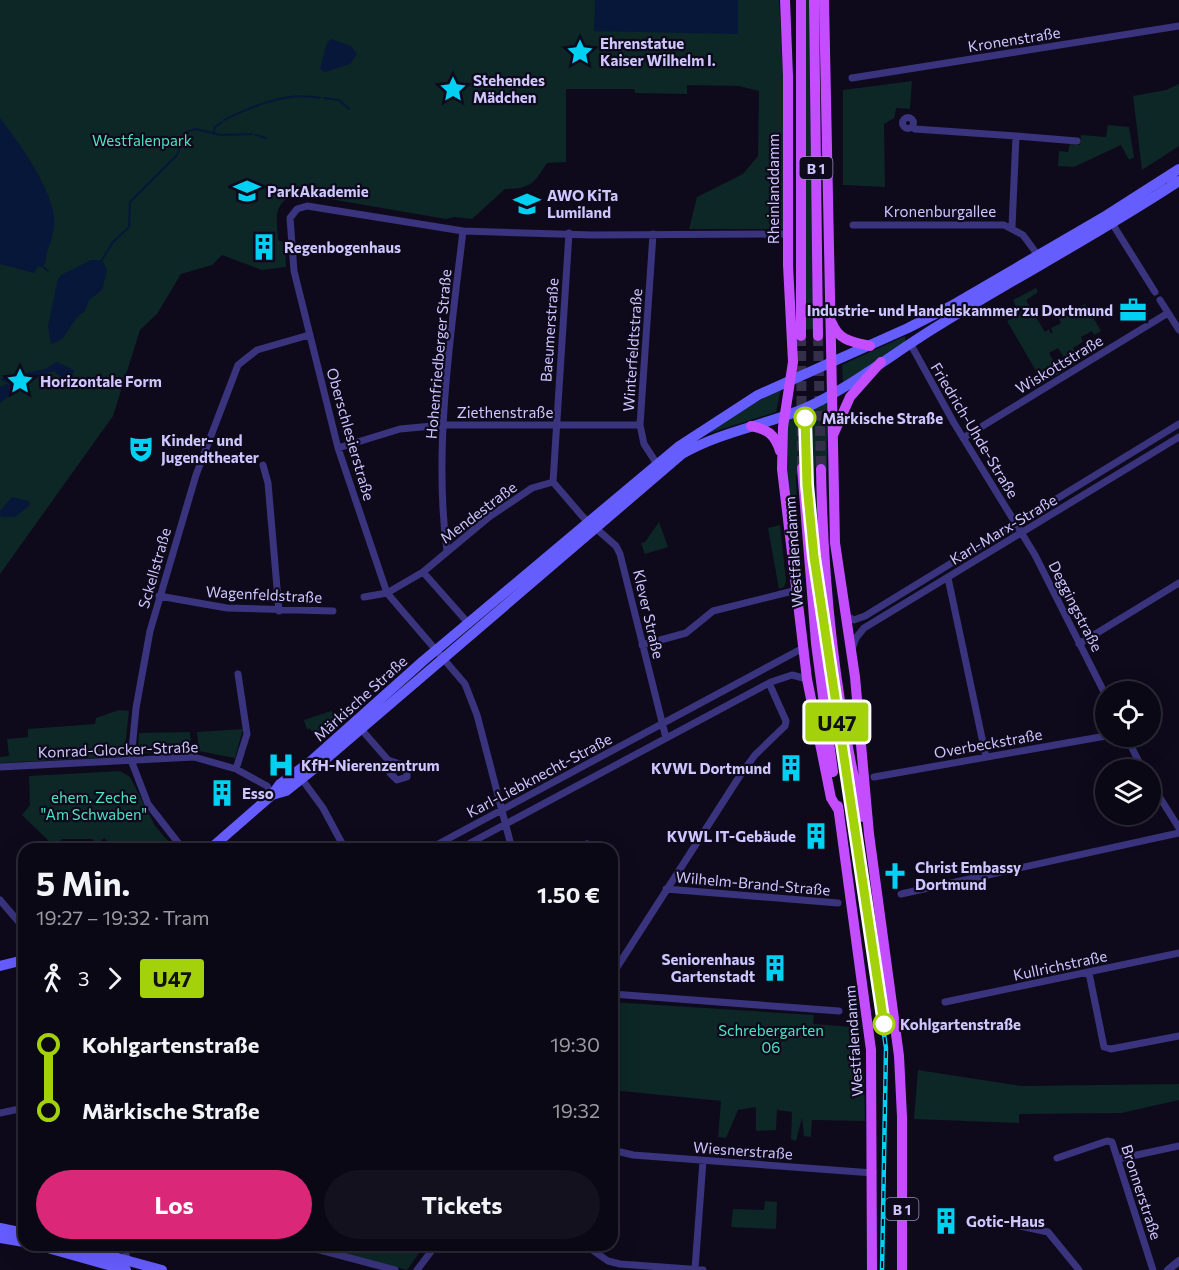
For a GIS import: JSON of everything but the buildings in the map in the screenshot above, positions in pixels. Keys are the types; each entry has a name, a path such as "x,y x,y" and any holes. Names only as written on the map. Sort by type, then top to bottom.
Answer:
{"main road":[{"name":"Rheinlanddamm","path":"785,0 788,76 788,234 793,338 791,379 785,415"},
{"name":"Rheinlanddamm","path":"801,0 801,336"},
{"name":"B 1","path":"814,0 818,336"},
{"path":"824,0 830,363"},
{"name":"Märkische Straße","path":"1110,220 1179,169"},
{"name":"Märkische Straße","path":"272,795 286,791 361,729 440,655 469,624 682,453 705,440 785,415 830,393 1041,260 1179,181"},
{"name":"Märkische Straße","path":"217,843 272,795 280,784 440,655 592,524 657,464 736,408 791,379 803,376 908,328 1041,260"},
{"path":"829,306 831,323 838,335 870,346"},
{"path":"908,328 910,344"},
{"path":"831,448 844,407 881,362"},
{"name":"Westfalendamm","path":"830,363 836,557 852,651 869,834 891,985 902,1084 902,1270"},
{"name":"Westfalendamm","path":"785,415 781,455 784,506 797,590 807,679 831,798 839,811"},
{"path":"751,426 765,429 774,436 781,455"},
{"name":"Westfalendamm","path":"802,468 816,643 863,978 872,1078 872,1270"},
{"name":"Westfalendamm","path":"821,469 822,538 834,653 859,802 869,834"},
{"path":"0,966 18,962"},
{"path":"0,1228 18,1232"},
{"path":"0,1238 18,1241"},
{"path":"62,1251 127,1267 162,1270"},
{"path":"86,1251 127,1267"}],"street":[{"name":"Kronenstraße","path":"852,78 1179,26"},
{"path":"912,127 1077,141"},
{"path":"1012,227 1016,136"},
{"name":"Oberschlesierstraße","path":"463,231 307,206 297,209 290,218 289,241 309,335 338,448 387,593 459,674 472,700 511,843"},
{"path":"1110,220 1155,292"},
{"name":"Kronenburgallee","path":"853,225 1004,225 1012,227 1023,235 1041,260"},
{"path":"463,231 581,234 788,234"},
{"name":"Hohenfriedberger Straße","path":"447,551 444,529 443,425 463,231"},
{"name":"Baeumerstraße","path":"553,482 569,233"},
{"name":"Winterfeldtstraße","path":"653,234 640,425 644,444 657,464"},
{"path":"1160,300 1179,330"},
{"name":"Wiskottstraße","path":"963,438 1168,313"},
{"name":"Sckellstraße","path":"178,843 148,804 131,760 141,677 159,596 196,475 238,365 257,350 309,335"},
{"name":"Friedrich-Uhde-Straße","path":"910,344 963,438 1019,528"},
{"name":"Karl-Marx-Straße","path":"852,651 856,638 864,628 948,578 1019,528 1179,424"},
{"name":"Ziethenstraße","path":"338,448 400,429 443,425 640,425"},
{"name":"Karl-Marx-Straße","path":"844,614 850,620 860,619 1179,437"},
{"path":"263,465 268,483 279,611"},
{"path":"553,482 592,524"},
{"name":"Mendestraße","path":"364,597 387,593 423,572 489,517 532,488 553,482"},
{"name":"Klever Straße","path":"592,524 620,554 661,726"},
{"name":"Deggingstraße","path":"1019,528 1098,681"},
{"path":"423,572 469,624"},
{"path":"948,578 986,757"},
{"path":"1079,644 1179,583"},
{"path":"642,645 686,633 713,611 797,590"},
{"name":"Wagenfeldstraße","path":"159,596 202,605 279,611 333,611"},
{"name":"Karl-Liebknecht-Straße","path":"440,843 803,648"},
{"path":"618,965 755,755 785,726 786,721 765,669"},
{"path":"236,769 247,735 238,674"},
{"name":"Karl-Liebknecht-Straße","path":"470,843 770,682 792,675 807,679"},
{"path":"661,726 666,738"},
{"name":"Märkische Straße","path":"361,729 388,760"},
{"name":"Overbeckstraße","path":"874,777 1095,738"},
{"name":"Konrad-Glocker-Straße","path":"0,767 194,757 236,769 267,786 272,795"},
{"path":"301,778 323,807 342,843"},
{"path":"1161,799 1179,828"},
{"path":"901,894 1179,833"},
{"name":"Wilhelm-Brand-Straße","path":"666,889 838,903"},
{"path":"0,900 18,921"},
{"name":"Kullrichstraße","path":"945,1002 1179,953"},
{"path":"1089,973 1104,1047 1112,1050 1179,1036"},
{"path":"618,994 838,1011"},
{"path":"0,1113 18,1109"},
{"name":"Bronnerstraße","path":"1057,1158 1107,1141 1112,1142 1153,1270"},
{"path":"1118,1159 1179,1146"},
{"name":"Wiesnerstraße","path":"618,1151 633,1155 703,1161 873,1173"},
{"path":"695,1269 703,1161"},
{"path":"1020,1226 1048,1232 1079,1270"},
{"path":"125,1251 127,1267"},
{"path":"324,1251 395,1270"},
{"path":"417,1270 431,1251"},
{"path":"594,1251 608,1260 620,1264 704,1270"},
{"path":"1168,1270 1179,1262"}],"green space":[{"name":"Westfalenpark","path":"0,0 779,0 783,76 784,229 689,229 697,197 743,174 758,156 759,91 739,86 687,85 687,94 635,93 634,89 566,89 566,162 547,163 531,184 521,188 505,189 472,219 454,217 446,219 295,193 282,202 277,212 278,240 285,243 286,267 262,270 222,255 212,265 181,274 157,314 140,330 113,416 0,574"},
{"path":"805,0 809,0 813,329 805,330"},
{"path":"912,81 910,109 896,108 894,118 884,124 885,187 843,185 843,90"},
{"path":"1179,84 1179,146 1142,170 1133,96 1166,90"},
{"path":"1108,125 1129,127 1134,157 1129,160 1121,145 1074,167 1058,166 1059,151 1068,152 1070,144 1080,145 1081,135 1106,137"},
{"path":"1036,288 1038,292 1026,300 1045,332 1049,329 1050,333 1053,333 1051,328 1061,323 1059,319 1085,304 1101,331 1094,335 1092,331 1081,337 1083,342 1073,348 1080,360 1070,367 1058,348 1049,353 1060,373 1043,383 1007,321 1020,314 1013,300"},
{"path":"905,336 905,343 843,382 842,365"},
{"path":"781,388 776,412 710,433 707,430"},
{"path":"827,400 827,472 815,466 815,476 823,605 848,772 839,773 819,614 808,466 800,469 796,476 798,536 792,538 786,479 788,421"},
{"path":"659,522 668,547 645,554 641,543 645,542"},
{"path":"780,525 786,581 784,587 779,589 768,528"},
{"path":"119,710 129,711 125,747 118,752 119,757 0,763 0,757 9,756 7,739 28,737 28,729 95,724 96,718"},
{"path":"331,711 344,719 320,741 309,728 307,730 304,720"},
{"path":"243,729 235,758 199,751 197,732"},
{"path":"190,732 191,744 187,751 144,753 138,747 139,733"},
{"name":"ehem. Zeche \"Am Schwaben\"","path":"120,771 130,777 155,826 170,843 109,843 104,838 99,843 92,839 62,839 58,843 51,843 22,815 30,805 29,776"},
{"name":"Schrebergarten 06","path":"618,1002 814,1015 813,1024 853,1027 864,1076 865,1121 812,1120 811,1137 804,1136 802,1118 796,1141 791,1139 792,1112 777,1110 776,1130 756,1131 756,1107 738,1110 726,1138 718,1137 721,1101 618,1091"},
{"path":"918,1070 1021,1086 1179,1084 1179,1100 1121,1113 1019,1114 1019,1123 914,1119"},
{"path":"765,1201 777,1202 776,1229 731,1227 733,1209 764,1210"},
{"path":"335,1251 421,1251 407,1270"}],"water":[{"path":"595,0 738,0 738,34 594,31"},
{"path":"331,39 351,46 357,54 350,64 325,72 320,69 327,43"},
{"path":"0,118 33,165 47,192 54,217 53,234 45,263 43,267 38,266 34,273 0,264"},
{"path":"91,260 102,260 107,270 102,290 89,300 85,311 76,319 66,334 51,344 48,326 58,279 61,275"},
{"path":"57,362 74,370 73,376 64,379 53,371 24,384 0,403 0,387 9,383 1,380 2,378 45,369"},
{"path":"12,497 29,501 30,505 15,517 1,517 0,511"}],"waterway":[{"path":"224,120 258,105 283,98 308,96 320,98"},
{"path":"324,98 339,100 349,109"},
{"path":"214,132 215,127 222,122"},
{"path":"102,260 113,242 129,227 130,202 177,155 186,132 196,129 221,135 252,134"},
{"path":"256,135 266,138"},
{"path":"43,267 48,271"}],"tunnel":[{"path":"801,336 802,468"},
{"path":"818,336 821,469"}],"railway":[{"path":"846,774 886,1048 882,1270"}],"tram line":[{"name":"U47","path":"805,418 807,485 814,557 884,1024"}],"place":[{"name":"Ehrenstatue Kaiser Wilhelm I.","path":"580,52"},
{"name":"Stehendes Mädchen","path":"453,89"},
{"name":"ParkAkademie","path":"247,191"},
{"name":"AWO KiTa Lumiland","path":"527,204"},
{"name":"Regenbogenhaus","path":"264,247"},
{"name":"Industrie- und Handelskammer zu Dortmund","path":"1133,310"},
{"name":"Horizontale Form","path":"20,381"},
{"name":"Märkische Straße","path":"805,418"},
{"name":"Kinder- und Jugendtheater","path":"141,449"},
{"name":"KfH-Nierenzentrum","path":"281,765"},
{"name":"KVWL Dortmund","path":"791,768"},
{"name":"Esso","path":"222,793"},
{"name":"KVWL IT-Gebäude","path":"816,836"},
{"name":"Christ Embassy Dortmund","path":"895,876"},
{"name":"Seniorenhaus Gartenstadt","path":"775,968"},
{"name":"Kohlgartenstraße","path":"884,1024"},
{"name":"Gotic-Haus","path":"946,1221"}]}
